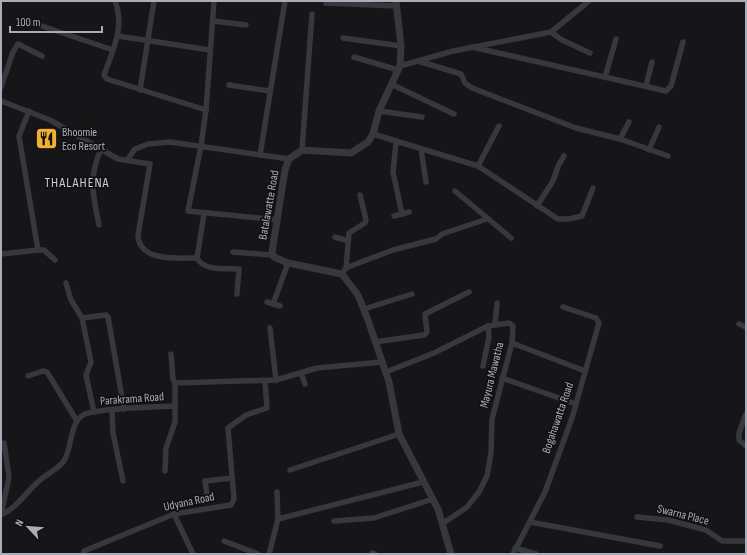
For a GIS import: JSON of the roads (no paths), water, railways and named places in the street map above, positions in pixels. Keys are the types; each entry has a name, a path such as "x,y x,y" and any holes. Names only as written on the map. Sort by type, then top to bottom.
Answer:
{"street":[{"path":"115,1 120,14 118,36 104,76 107,79 206,110"},
{"path":"140,90 149,42 154,1"},
{"path":"214,1 206,110 201,146 188,212 278,220"},
{"path":"260,155 285,1"},
{"path":"354,57 399,68 418,61 472,47 551,32 589,1"},
{"path":"312,14 302,150 351,153 368,142 373,134 380,111 399,68 401,46 396,4 328,3"},
{"path":"27,21 113,50"},
{"path":"212,21 246,25"},
{"path":"551,32 562,40 590,53"},
{"path":"118,36 149,42 210,50"},
{"path":"343,38 401,46"},
{"path":"605,77 616,39"},
{"path":"472,47 666,91 671,86 683,42"},
{"path":"1,86 13,52 18,44 42,56"},
{"path":"418,61 461,74 465,83 472,88 576,128 620,139 668,156"},
{"path":"646,86 652,62"},
{"path":"391,84 454,114"},
{"path":"229,86 270,91"},
{"path":"1,101 50,120 118,159 128,159 150,164 138,235 138,244 142,248 162,258 197,258"},
{"path":"29,111 19,136 38,250"},
{"path":"380,111 422,117"},
{"path":"620,139 629,122"},
{"path":"478,166 499,126"},
{"path":"649,150 659,127"},
{"path":"373,134 478,166 558,219 569,219 582,216 594,188"},
{"path":"128,159 135,149 148,144 170,142 289,159"},
{"path":"396,142 393,172 402,214"},
{"path":"421,148 426,182"},
{"path":"99,224 92,187 95,162 100,149"},
{"name":"Batalawatte Road","path":"302,150 289,159 285,170 272,255 277,260 288,263 344,271"},
{"path":"537,206 553,181 559,164 564,156"},
{"path":"455,191 511,238"},
{"path":"360,195 366,220 363,226 351,231 348,240 344,271 358,295 386,372 399,434 433,500 451,554"},
{"path":"394,216 409,212"},
{"path":"204,214 197,258 200,264 206,267 239,269 237,294"},
{"path":"344,271 393,250 436,239 442,234 487,219"},
{"path":"335,237 348,240"},
{"path":"1,254 44,250 55,260"},
{"path":"233,252 272,255"},
{"path":"273,304 288,263"},
{"path":"66,283 71,300 82,318 91,362 86,375 94,412"},
{"path":"375,342 424,335 427,332 425,314 468,292"},
{"path":"364,310 412,294"},
{"path":"267,302 280,306"},
{"path":"495,324 496,304"},
{"name":"Bogahawatta Road","path":"514,551 544,492 576,404 599,323 598,320 563,306"},
{"path":"82,318 106,315 108,317 124,409"},
{"name":"Mayura Mawatha","path":"386,372 434,352 488,326 512,323 512,343 492,419 492,453 487,476 479,492 467,507 442,524"},
{"path":"739,324 746,327"},
{"path":"483,366 489,337 488,326"},
{"path":"270,328 276,380"},
{"path":"512,343 586,371"},
{"path":"170,354 173,379 175,383"},
{"name":"Parakrama Road","path":"77,421 84,414 94,412 175,406 175,383 276,380 317,368 382,362"},
{"path":"1,515 10,511 39,480 60,465 65,459 77,421 47,372 43,371 28,376"},
{"path":"301,373 305,384"},
{"path":"502,378 576,404"},
{"name":"Udyana Road","path":"83,554 84,551 174,514 231,505 234,499 228,428 246,415 267,408 265,381"},
{"path":"165,472 166,448 175,422 175,406"},
{"path":"112,410 113,433 123,481"},
{"path":"746,414 739,433 740,440 746,446"},
{"path":"290,470 399,434"},
{"path":"1,515 9,477 4,443"},
{"path":"207,495 205,481 232,478"},
{"path":"278,519 423,482"},
{"path":"269,554 278,519 277,492"},
{"path":"334,521 374,518 433,500"},
{"path":"174,514 193,554"},
{"name":"Swarna Place","path":"637,517 668,520 706,530 722,541 746,541"},
{"path":"530,522 660,546"},
{"path":"224,541 258,554"},
{"path":"514,551 536,554"}],"place":[{"name":"Bhoomie Eco Resort","path":"46,139"}],"district":[{"name":"THALAHENA","path":"77,182"}]}
